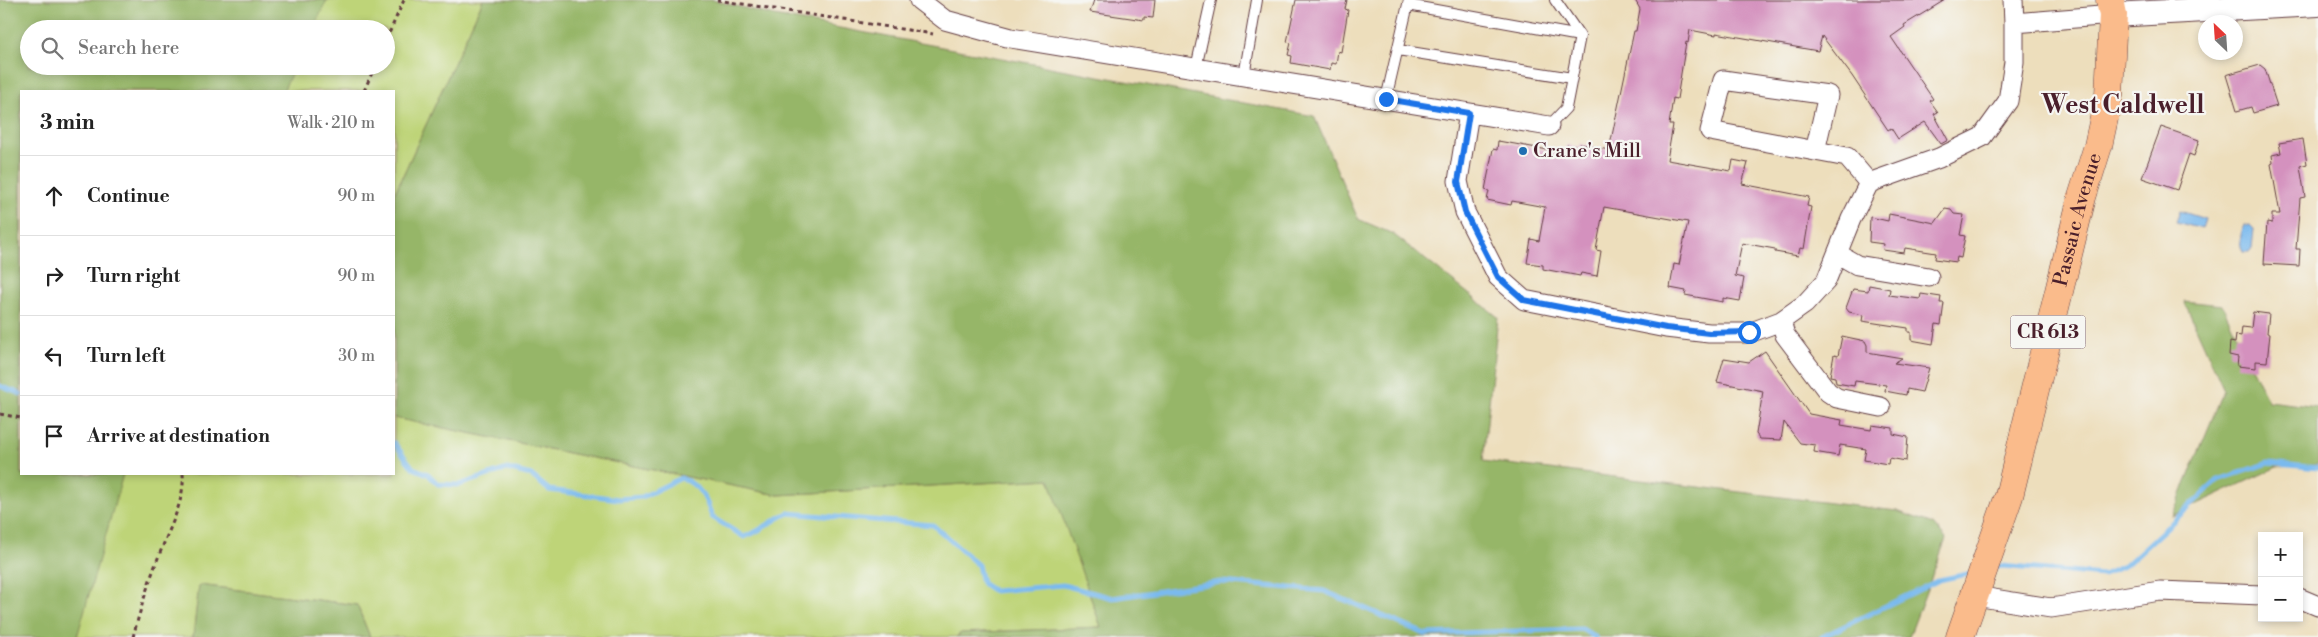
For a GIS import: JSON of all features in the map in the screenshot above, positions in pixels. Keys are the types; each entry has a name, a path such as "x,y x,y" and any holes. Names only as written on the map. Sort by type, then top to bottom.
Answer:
{"main road":[{"name":"Passaic Avenue","path":"1960,637 1992,548 2008,496 2080,207 2098,146 2109,95 2112,7"}],"street":[{"path":"1469,113 1458,182 1465,212 1498,277 1524,300 1666,328 1709,333 1749,332 1781,321 1805,304 1826,281 1851,219 1869,183 1939,158 1982,137 2008,101 2014,62 2012,0"},
{"path":"2014,23 2112,7 2318,4"},
{"path":"933,8 1011,38 1548,126"},
{"path":"1816,151 1828,95 1723,80 1710,131 1847,157 1869,183"},
{"path":"1838,254 1857,265 1929,277"},
{"path":"1781,321 1785,335 1828,392 1837,398 1881,407"},
{"path":"1978,588 2050,608 2160,591 2258,595"},
{"path":"2303,600 2318,606"}],"lane":[{"path":"1196,68 1211,0"},
{"path":"1244,76 1257,0"},
{"path":"1548,126 1566,108 1580,36 1555,0"},
{"path":"1386,99 1409,2 1580,36"},
{"path":"1398,50 1572,78"}],"path":[{"path":"395,20 404,0"},
{"path":"716,0 937,34 933,8"},
{"path":"364,90 371,75"},
{"path":"0,414 20,418"},
{"path":"132,637 141,604 184,486 183,475"}],"green space":[{"path":"0,0 483,0 395,193 395,90 20,90 20,475 395,475 395,418 778,495 1050,479 1101,627 961,633 956,637 370,637 357,605 199,585 193,637 0,637"},
{"path":"0,0 327,0 317,20 20,20 20,75 291,75 283,90 20,90 20,475 123,475 77,637 0,637"},
{"path":"483,0 713,0 775,16 1314,116 1358,219 1393,234 1498,317 1483,461 1897,511 1933,524 1946,539 1909,637 956,637 961,633 1101,627 1049,479 778,495 395,418 395,193"},
{"path":"2184,301 2222,305 2268,401 2318,407 2318,465 2277,467 2172,516 2224,390"},
{"path":"199,585 357,605 370,637 193,637"}],"water":[{"path":"2180,211 2205,219 2202,229 2176,222"},
{"path":"2245,225 2250,225 2254,229 2252,248 2249,252 2243,252 2241,246 2241,234"}],"building":[{"path":"1094,0 1155,0 1153,18 1144,17 1144,20 1090,12"},
{"path":"1296,0 1347,0 1345,9 1348,10 1341,52 1338,51 1336,64 1331,63 1330,70 1291,63 1292,56 1288,55 1291,43 1287,42"},
{"name":"Crane's Mill","path":"1635,0 1945,0 1904,25 1905,27 1891,37 1933,99 1930,101 1938,112 1934,114 1948,140 1941,144 1925,122 1898,139 1891,128 1888,130 1852,76 1822,36 1818,51 1690,30 1688,43 1686,42 1677,99 1673,98 1669,125 1673,125 1667,160 1731,171 1733,160 1748,163 1742,184 1809,197 1807,206 1811,207 1804,249 1800,248 1798,256 1775,252 1775,249 1742,243 1735,276 1744,278 1740,301 1723,298 1723,302 1685,295 1686,291 1670,288 1674,264 1679,265 1688,222 1604,207 1596,250 1601,251 1597,276 1581,273 1580,276 1543,269 1543,265 1527,263 1531,239 1539,241 1545,207 1512,201 1511,205 1487,200 1489,191 1485,190 1493,149 1497,150 1498,141 1565,153 1567,145 1579,147 1580,144 1609,150 1640,9"},
{"path":"2260,65 2265,69 2277,106 2253,113 2251,107 2237,111 2226,75"},
{"path":"2161,127 2199,140 2194,156 2189,154 2177,190 2142,178"},
{"path":"2303,139 2307,164 2300,166 2305,197 2300,198 2296,249 2300,249 2299,266 2264,264 2267,222 2272,223 2272,214 2280,214 2271,164 2273,163 2272,155 2281,153 2279,143"},
{"path":"1945,209 1951,210 1954,214 1964,215 1960,235 1965,236 1961,258 1957,257 1956,262 1935,259 1936,253 1905,248 1904,253 1883,250 1884,244 1869,242 1870,217 1888,221 1889,214 1935,223"},
{"path":"1869,285 1890,289 1889,295 1920,299 1921,294 1941,297 1940,303 1944,303 1941,325 1936,324 1933,344 1911,340 1911,332 1908,332 1908,328 1862,321 1863,315 1849,312 1846,308 1853,289 1868,291"},
{"path":"2253,312 2269,314 2267,333 2270,334 2267,362 2256,361 2256,368 2237,366 2238,357 2229,355 2230,342 2235,343 2236,335 2241,336 2242,327 2251,328"},
{"path":"1842,336 1865,341 1867,352 1902,358 1894,363 1929,368 1922,392 1907,389 1906,395 1885,391 1886,385 1855,381 1854,386 1836,383 1835,377 1830,376 1834,355 1838,356"},
{"path":"1765,351 1809,414 1842,420 1841,425 1871,430 1872,425 1893,428 1893,434 1908,437 1906,461 1889,458 1888,464 1864,460 1866,449 1840,445 1838,456 1814,452 1815,445 1800,443 1784,422 1781,440 1760,439 1756,434 1763,391 1717,382 1724,358 1749,362"}],"waterway":[{"path":"0,386 20,394"},
{"path":"395,444 413,468 428,474 438,484 459,485 507,469 531,475 549,490 619,499 642,497 681,478 698,488 712,517 744,537 788,513 933,525 978,565 982,583 994,591 1063,585 1113,598 1221,582 1324,591 1425,634 1582,629 1595,637"},
{"path":"1993,568 2001,566 2103,575 2126,565 2218,480 2269,463 2318,468"},
{"path":"1822,637 1939,580 1972,573"}],"place":[{"name":"Crane's Mill","path":"1523,151"}],"district":[{"name":"West Caldwell","path":"2123,105"}],"route":[{"path":"1386,99 1469,113 1458,182 1465,212 1498,277 1524,300 1666,328 1709,333 1749,332"}]}
